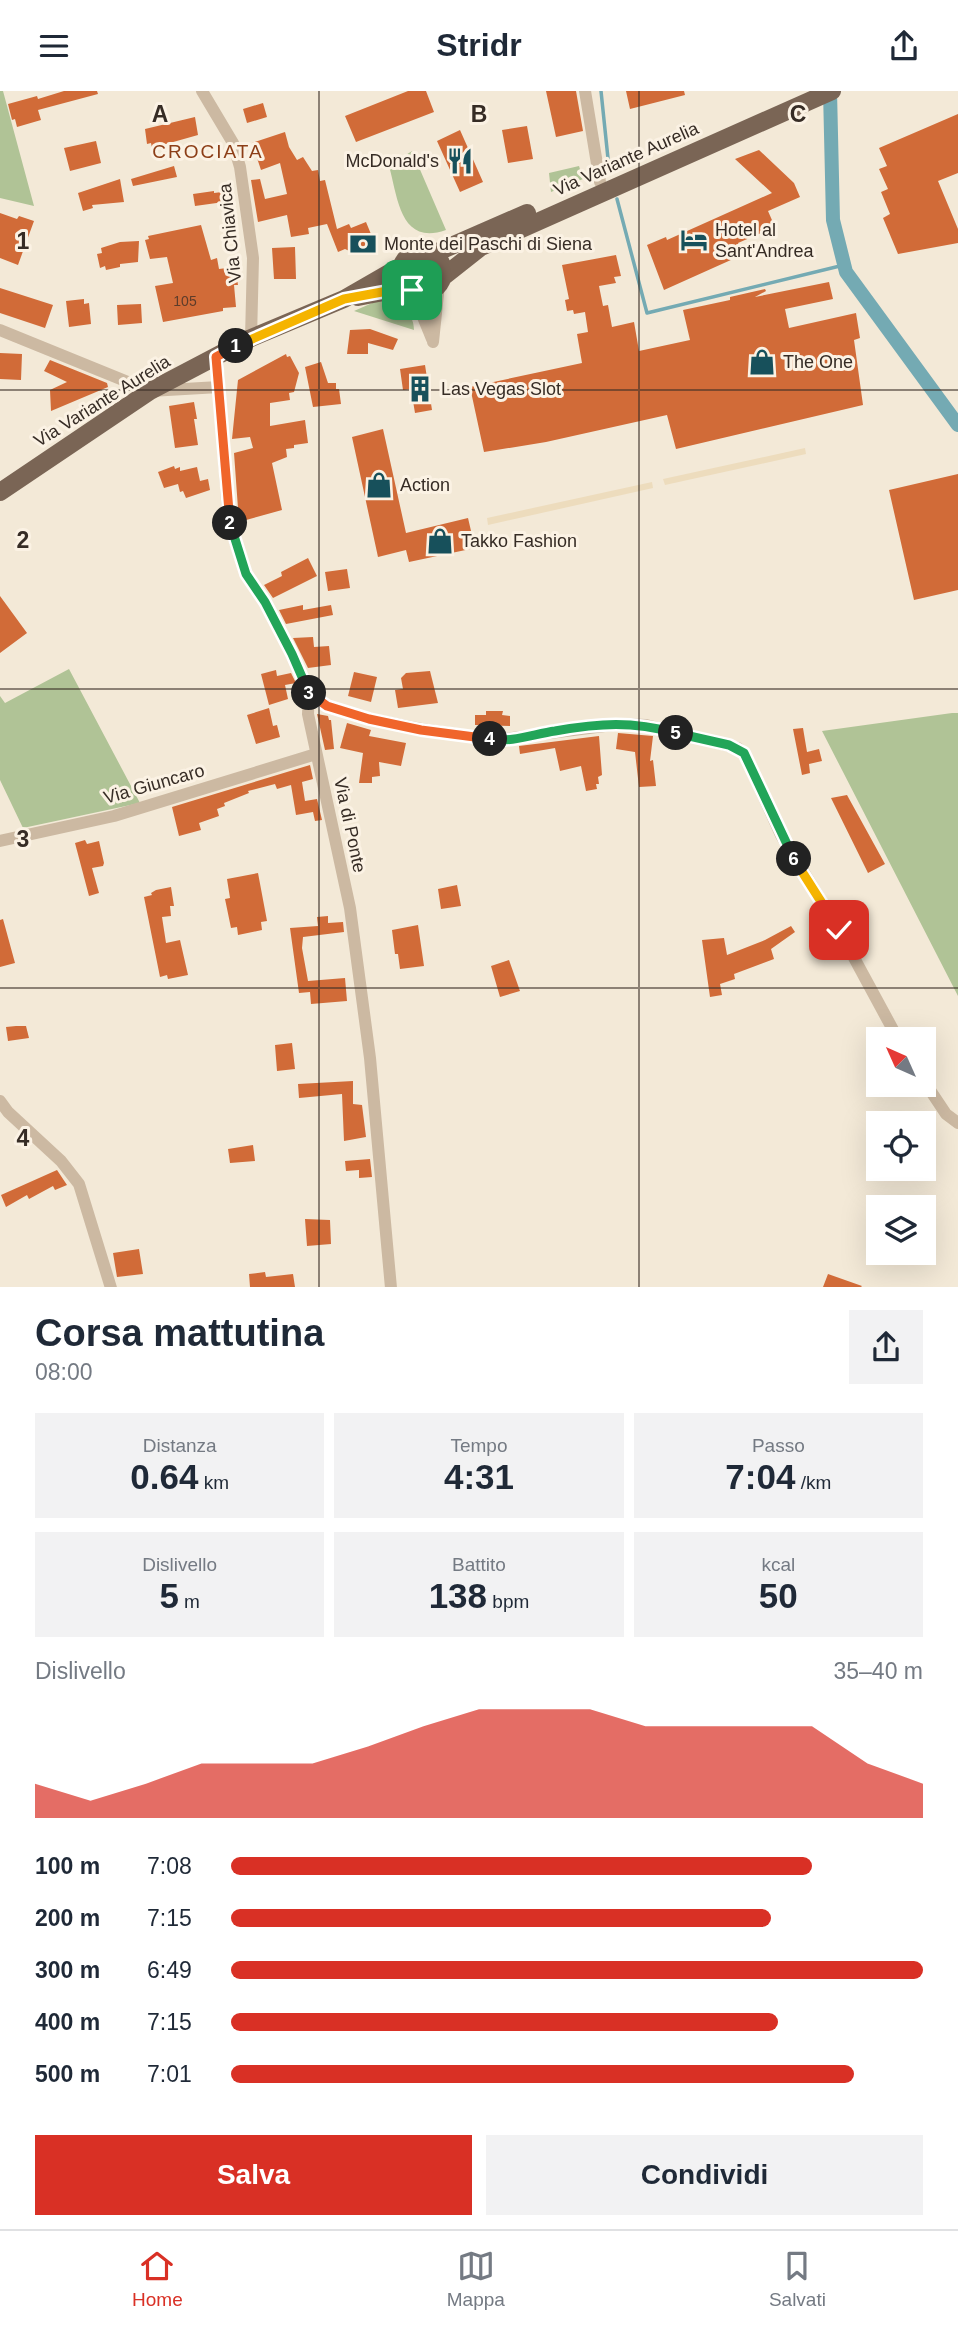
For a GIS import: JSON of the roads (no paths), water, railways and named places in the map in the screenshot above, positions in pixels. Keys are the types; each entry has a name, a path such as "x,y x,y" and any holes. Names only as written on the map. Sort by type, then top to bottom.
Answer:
{"main road":[{"name":"Via Variante Aurelia","path":"0,492 150,391 251,338 344,299 403,265 408,257 417,251 433,254 809,95 832,91"},
{"name":"Via Variante Aurelia","path":"344,299 411,289 430,291 481,247 809,95"},
{"path":"433,254 442,264 441,280"},
{"path":"403,265 402,277 411,289"}],"street":[{"name":"Via Chiavica","path":"202,91 233,143 240,167 253,258 251,338"},
{"name":"Via Variante Aurelia","path":"586,91 600,182"},
{"path":"411,289 433,342 441,280"},
{"path":"0,330 150,391 219,387"},
{"name":"Via di Ponte","path":"216,357 232,532 246,574 270,612 309,692 308,714 350,908 370,1058 391,1287"},
{"path":"309,692 327,706 369,719 421,730 496,740 620,724 646,725 738,748 744,753 796,863 839,930 892,1027"},
{"name":"Via Giuncaro","path":"0,841 114,815 316,754"},
{"path":"935,1097 946,1114 958,1123"},
{"path":"0,1101 8,1112 61,1161 79,1184 111,1287"}],"waterway":[{"path":"601,91 609,168"},
{"path":"830,91 833,220 846,272 958,425"},
{"path":"617,199 647,313 844,265"}],"place":[{"name":"McDonald's","path":"460,161"},
{"name":"Hotel al Sant'Andrea","path":"694,240"},
{"name":"Monte dei Paschi di Siena","path":"363,244"},
{"name":"The One","path":"762,362"},
{"name":"Las Vegas Slot","path":"420,389"},
{"name":"Action","path":"379,485"},
{"name":"Takko Fashion","path":"440,541"}],"district":[{"name":"CROCIATA","path":"208,151"}]}
